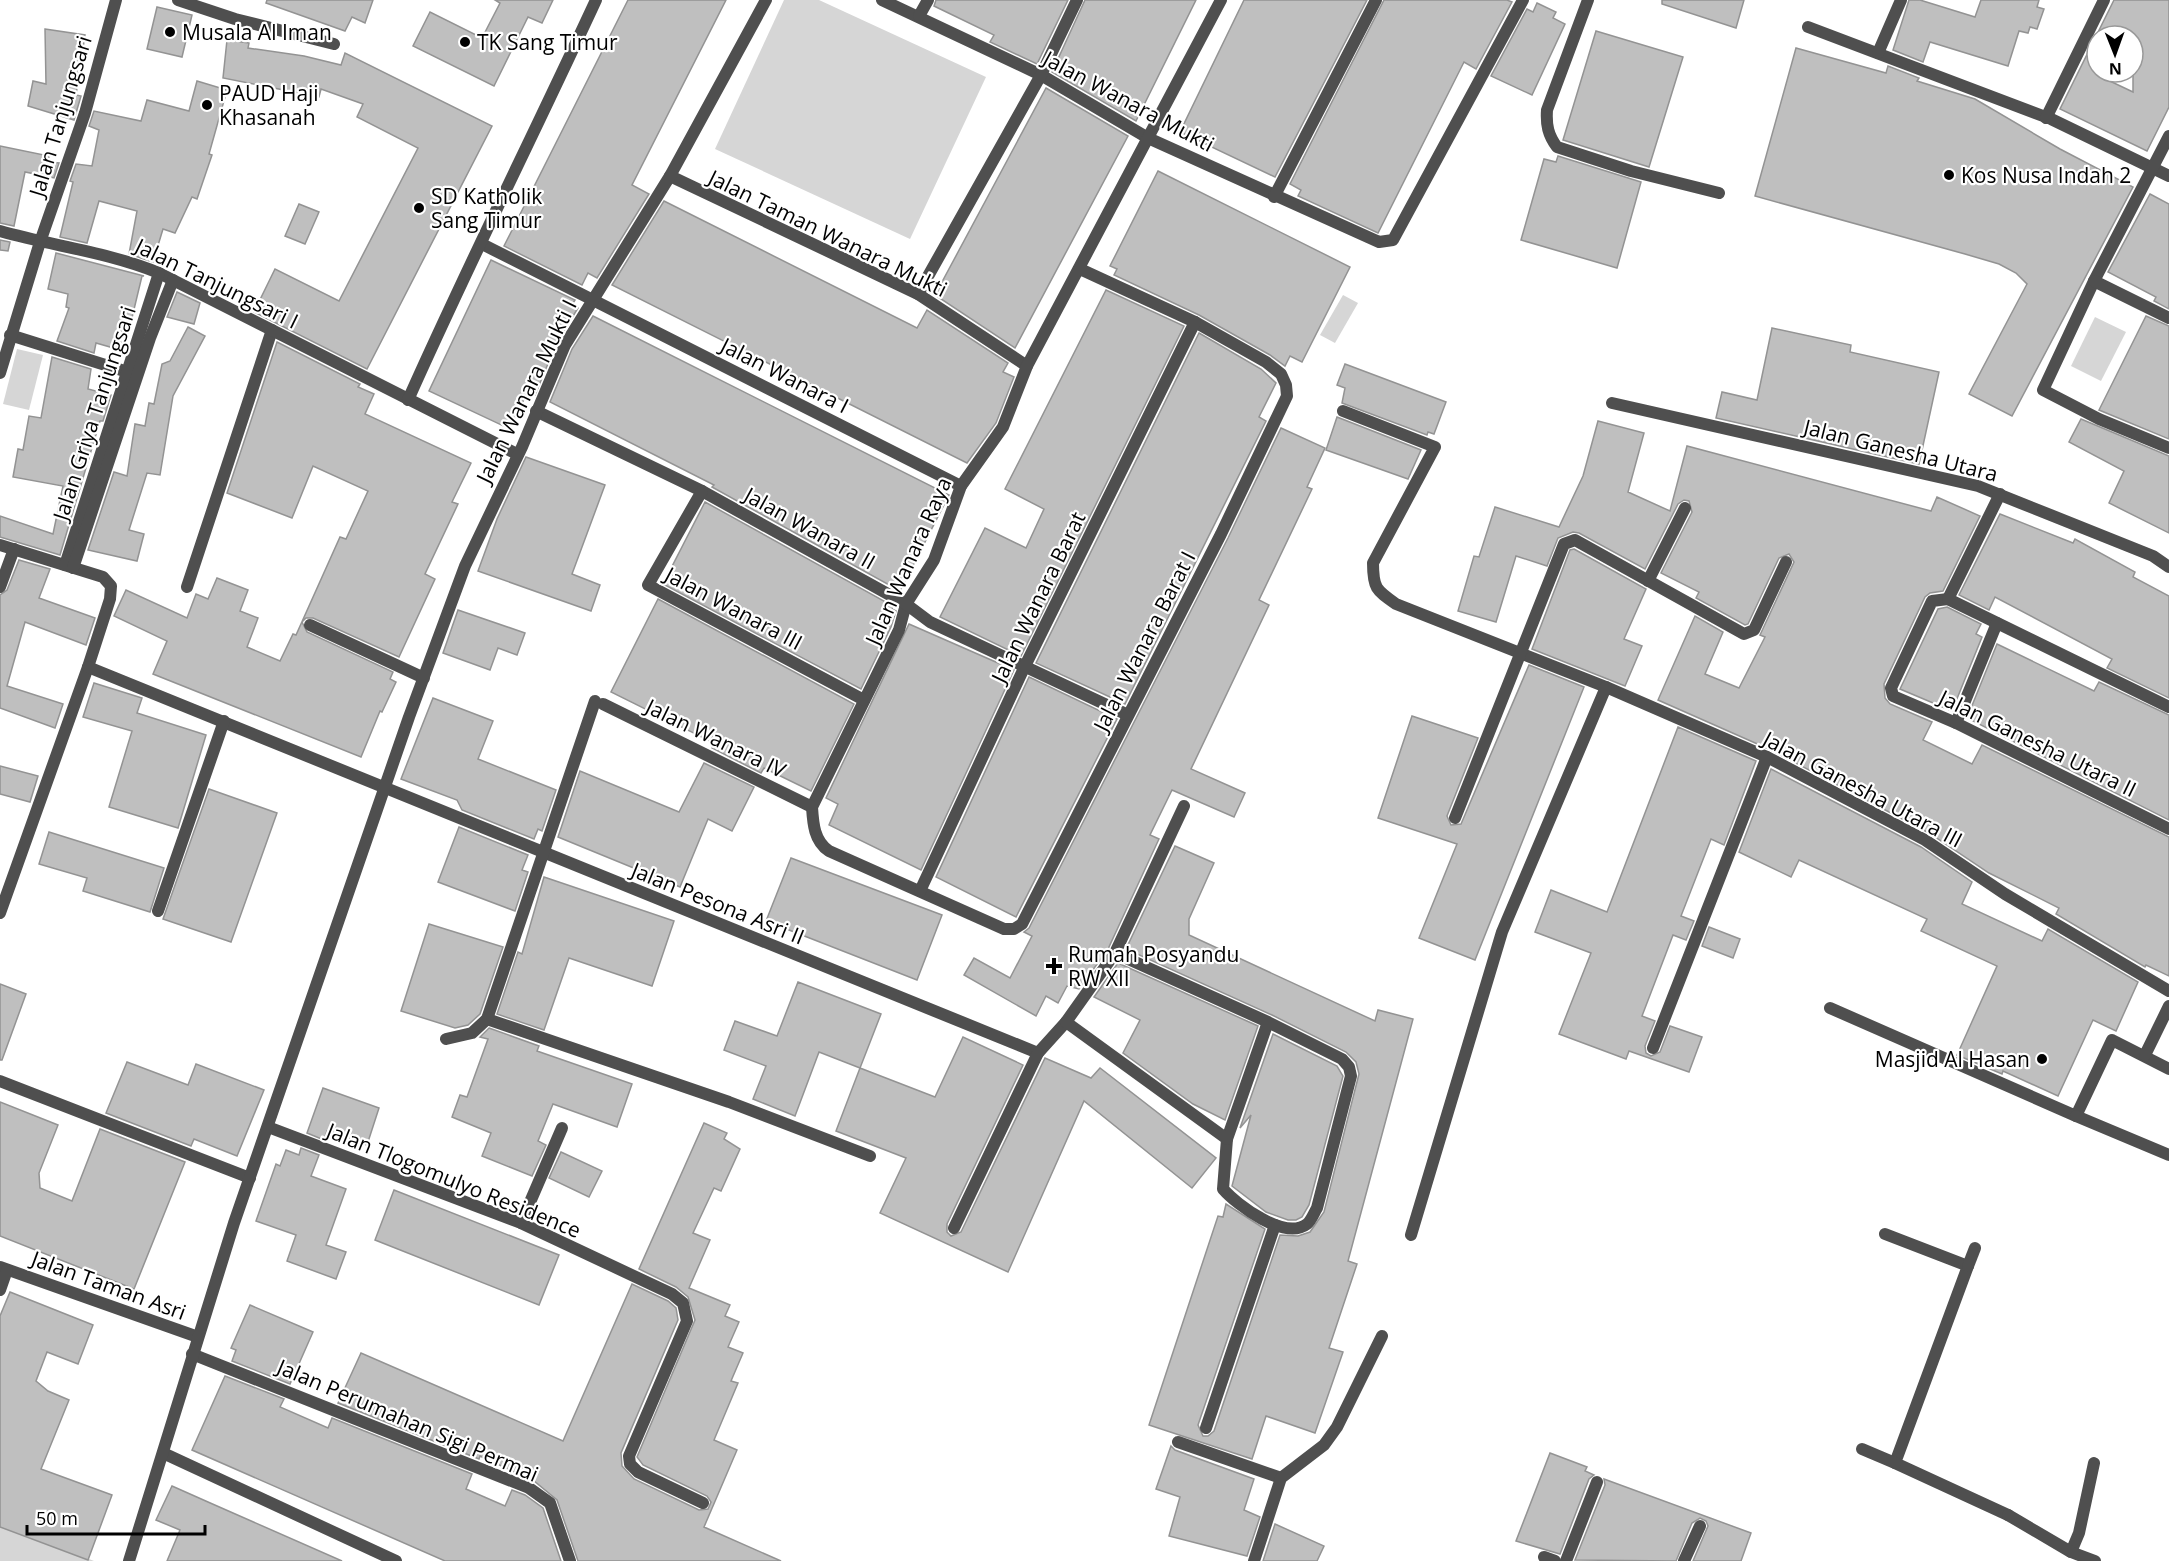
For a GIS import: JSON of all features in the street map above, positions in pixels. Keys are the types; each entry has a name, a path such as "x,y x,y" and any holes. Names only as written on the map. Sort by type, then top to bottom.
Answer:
{"street":[{"name":"Jalan Tanjungsari","path":"0,373 40,242 86,112 116,0"},
{"path":"178,0 235,19 334,45"},
{"path":"408,400 450,304 482,244 596,0"},
{"name":"Jalan Wanara Mukti I","path":"129,1561 192,1353 250,1178 384,790 465,566 565,345 670,176 766,0"},
{"name":"Jalan Wanara Mukti","path":"882,0 1041,75 1148,138 1365,239 1378,242 1393,240 1523,0"},
{"path":"919,16 928,0"},
{"path":"918,294 1041,75 1077,0"},
{"name":"Jalan Wanara Raya","path":"812,807 899,630 906,604 934,560 961,486 1003,427 1027,366 1221,0"},
{"path":"1275,197 1376,0"},
{"path":"1588,0 1547,110 1546,124 1550,139 1557,147 1631,171 1719,193"},
{"path":"1878,53 1901,0"},
{"path":"2046,118 2104,0"},
{"path":"1808,27 2046,118 2169,176"},
{"path":"2169,136 2094,281 2043,390 2099,419 2169,448"},
{"name":"Jalan Taman Wanara Mukti","path":"670,176 918,294 1027,366"},
{"name":"Jalan Tanjungsari I","path":"0,231 40,242 126,259 159,273 517,454"},
{"name":"Jalan Wanara I","path":"482,244 961,486"},
{"path":"1080,269 1195,322"},
{"name":"Jalan Griya Tanjungsari","path":"69,566 133,373 159,273"},
{"name":"Jalan Griya Tanjungsari","path":"133,373 173,280"},
{"path":"2094,281 2169,318"},
{"name":"Jalan Wanara Barat I","path":"920,891 1004,929 1014,929 1022,924 1287,396 1286,385 1281,374 1266,362 1195,322"},
{"name":"Jalan Wanara Barat","path":"920,891 1024,668 1195,322"},
{"path":"187,587 272,330"},
{"path":"10,335 133,373"},
{"name":"Jalan Ganesha Utara","path":"1612,404 1978,486 2153,556 2169,567"},
{"name":"Jalan Wanara II","path":"537,411 702,491 906,604 930,622 1128,715"},
{"name":"Jalan Ganesha Utara III","path":"1343,411 1435,447 1373,563 1373,582 1378,592 1396,604 1606,687 1767,757 1924,840 1983,881 2169,991"},
{"name":"Jalan Wanara III","path":"702,491 648,585 864,700"},
{"path":"2000,494 1948,599 2169,707"},
{"path":"1647,581 1685,508"},
{"path":"1455,818 1564,544 1568,540 1575,540 1744,634 1754,630 1786,562"},
{"path":"0,545 104,578 111,586 110,599 88,667 0,913"},
{"path":"0,587 14,549"},
{"name":"Jalan Ganesha Utara II","path":"1948,599 1932,601 1891,693 2169,829"},
{"path":"1956,723 1997,623"},
{"path":"310,625 424,678"},
{"name":"Jalan Pesona Asri II","path":"88,667 224,721 384,790 543,852 1038,1053"},
{"path":"1411,1235 1502,932 1606,687"},
{"name":"Jalan Wanara IV","path":"543,852 599,702 812,807"},
{"path":"158,911 224,721"},
{"path":"1653,1048 1767,757"},
{"path":"954,1228 1038,1053 1066,1022 1115,953 1184,806"},
{"path":"812,807 814,826 823,847 920,891"},
{"path":"446,1040 472,1033 487,1019 543,852"},
{"path":"1115,953 1268,1022 1342,1059 1349,1067 1351,1076 1317,1208 1309,1223 1303,1226 1275,1225 1236,1204 1223,1190 1227,1139 1268,1022"},
{"path":"2145,1055 2169,1006"},
{"path":"1830,1008 2169,1155"},
{"path":"487,1019 729,1102 870,1156"},
{"path":"1066,1022 1227,1139"},
{"path":"2076,1116 2112,1040 2169,1069"},
{"path":"0,1081 250,1178"},
{"name":"Jalan Tlogomulyo Residence","path":"268,1127 521,1223 672,1294 683,1303 687,1321 629,1456 630,1464 638,1472 703,1503"},
{"path":"521,1223 562,1128"},
{"path":"1206,1428 1275,1225"},
{"path":"1885,1234 1968,1266"},
{"path":"1896,1463 1975,1248"},
{"name":"Jalan Taman Asri","path":"0,1290 4,1268 198,1337"},
{"path":"1254,1561 1281,1478 1324,1445 1337,1427 1382,1336"},
{"name":"Jalan Perumahan Sigi Permai","path":"192,1353 529,1488 550,1503 570,1561"},
{"path":"1178,1442 1281,1478"},
{"path":"1862,1449 2008,1515 2072,1552 2094,1561"},
{"path":"163,1453 396,1561"},
{"path":"2072,1552 2079,1533 2094,1463"},
{"path":"1566,1561 1597,1482"},
{"path":"1684,1561 1700,1526"}],"shaded area":[{"path":"784,0 819,0 986,77 910,239 715,149"},
{"path":"1343,295 1358,303 1335,343 1320,335"},
{"path":"2095,317 2126,332 2101,381 2071,366"},
{"path":"17,349 43,355 29,410 3,404"},
{"path":"0,1523 94,1561 0,1561"}],"building":[{"path":"267,0 373,0 365,23 352,17 345,31 266,3"},
{"name":"TK Sang Timur","path":"495,0 553,0 542,23 528,17 494,86 413,46 430,12 482,38 500,3"},
{"path":"628,0 726,0 632,185 649,194 597,278 588,273 582,285 504,246"},
{"path":"936,0 1068,0 1037,64 990,42 994,35 934,6"},
{"path":"1085,0 1196,0 1136,121 1052,72"},
{"path":"1244,0 1367,0 1275,177 1180,132"},
{"path":"1384,0 1507,0 1512,2 1476,69 1464,62 1378,233 1298,196 1301,190 1290,184"},
{"path":"1662,0 1744,0 1736,28 1662,4"},
{"path":"1909,0 1920,0 1975,17 1981,0 2039,0 2037,7 2044,9 2037,29 2030,27 2028,33 2019,31 2008,66 1930,42 1923,62 1893,50"},
{"path":"2114,0 2169,0 2169,107 2147,151 2060,109 2085,59 2085,84 2116,84 2133,92 2133,84 2145,84 2145,24 2102,24"},
{"path":"1537,3 1556,12 1553,18 1565,24 1532,95 1491,76 1527,9 1533,12"},
{"name":"Musala Al Iman","path":"157,7 192,15 182,57 147,49"},
{"path":"45,29 85,35 76,95 81,96 74,120 28,106 33,81 46,84"},
{"path":"1596,31 1683,57 1649,167 1563,140"},
{"name":"SD Katholik Sang Timur","path":"227,40 249,43 248,48 304,56 341,65 345,53 492,126 367,369 254,312 275,269 339,301 418,148 357,117 363,104 321,89 319,97 223,78"},
{"path":"1796,48 1886,73 1888,66 1919,78 1917,81 1975,99 2060,149 2133,187 2012,416 1969,394 2027,284 2016,273 1999,264 1755,196"},
{"path":"197,81 227,90 209,154 212,155 197,199 192,197 175,233 163,229 153,262 129,254 137,211 99,201 87,243 60,237 73,182 70,181 76,164 92,166 99,130 89,126 94,111 141,121 147,100 189,111"},
{"path":"1046,88 1128,136 1015,348 935,295"},
{"path":"0,146 49,156 48,162 59,163 54,178 25,172 14,226 0,223"},
{"path":"1558,156 1641,182 1617,268 1521,240 1544,159 1556,162"},
{"path":"1158,171 1350,267 1302,362 1290,356 1285,366 1270,355 1199,315 1114,275 1117,269 1110,266"},
{"path":"2150,194 2169,204 2169,309 2154,301 2156,297 2108,272"},
{"path":"664,201 917,328 927,310 1008,363 1003,372 1014,377 996,423 967,463 612,285"},
{"path":"299,204 319,212 305,244 285,236"},
{"path":"0,240 10,242 8,251 0,250"},
{"path":"56,253 144,276 142,276 124,351 96,343 94,353 57,341 69,308 66,307 68,294 48,289"},
{"path":"491,260 575,300 572,305 578,308 557,342 535,395 528,391 510,429 429,391"},
{"path":"1106,290 1184,326 1021,656 940,617 985,528 1026,548 1044,509 1005,489"},
{"path":"177,292 200,303 194,324 167,317"},
{"path":"593,316 949,495 900,591 712,487 714,485 550,402 572,349"},
{"path":"2146,316 2169,326 2169,439 2099,410"},
{"path":"188,327 205,336 173,396 160,475 147,473 129,530 144,534 137,561 88,550 114,472 127,476 135,424 145,426 149,403 154,404 162,364 170,361"},
{"path":"1772,328 1851,345 1850,352 1939,372 1919,464 1716,418 1722,392 1757,400"},
{"path":"1199,333 1261,369 1276,383 1259,417 1266,421 1125,704 1036,663"},
{"path":"277,342 360,384 358,387 374,394 365,414 471,463 452,502 458,504 425,574 435,579 399,657 313,618 306,618 302,622 307,632 393,672 390,679 396,682 382,712 380,711 361,757 153,674 167,641 114,616 126,590 187,618 196,594 208,599 217,578 248,590 240,611 258,618 247,647 280,661 293,634 296,635 340,537 346,539 368,491 313,466 292,518 227,493"},
{"path":"52,357 91,369 88,389 111,395 103,421 100,421 60,555 0,537 0,516 53,534 63,486 13,477 18,449 23,450 29,416 41,418"},
{"path":"1345,364 1446,402 1434,434 1428,432 1427,435 1342,403 1345,388 1337,385"},
{"path":"1337,417 1421,450 1408,479 1326,450"},
{"path":"2081,419 2169,456 2169,533 2109,503 2124,471 2069,442"},
{"path":"1598,421 1644,433 1628,492 1670,511 1687,446 1931,511 1937,497 1980,516 1943,591 1930,593 1925,597 1884,684 1885,698 1890,704 1932,722 1923,740 1972,764 1982,745 2169,837 2169,976 2146,965 2145,967 2056,914 2059,908 1989,873 1929,833 1771,750 1658,700 1695,616 1723,632 1705,674 1739,688 1765,637 1760,635 1794,562 1789,554 1779,558 1748,624 1745,625 1696,598 1699,592 1661,573 1692,512 1689,501 1684,500 1678,504 1645,569 1579,533 1573,532 1558,538 1547,566 1516,556 1496,622 1458,611 1474,556 1479,557 1495,507 1559,527 1583,476"},
{"path":"1281,428 1325,448 1307,487 1312,489 1259,600 1269,605 1191,769 1245,793 1234,817 1172,790 1150,835 1159,839 1108,949 1079,989 1067,986 1058,1003 1046,996 1036,1016 964,975 974,958 1010,978 1032,936 1024,932 1029,928 1228,538"},
{"path":"526,457 605,485 572,574 600,585 591,611 478,571 497,519"},
{"path":"705,502 893,606 892,609 896,611 891,627 861,689 663,584"},
{"path":"2000,514 2073,543 2075,539 2135,572 2133,577 2169,596 2169,698 2107,668 2112,659 1995,597 1989,610 1959,595"},
{"path":"1574,549 1646,589 1624,639 1642,646 1625,686 1532,649 1570,550"},
{"path":"19,560 50,569 39,598 95,618 86,645 25,622 7,686 63,704 55,728 0,708 0,595 7,590"},
{"path":"658,599 854,704 811,791 764,768 761,773 712,748 714,743 611,692"},
{"path":"1947,607 1981,624 1976,634 1982,637 1952,711 1900,689 1938,609"},
{"path":"458,610 525,633 517,655 498,648 490,670 443,653"},
{"path":"909,624 1014,670 921,870 829,825 838,804 826,798"},
{"path":"1997,644 2094,691 2099,682 2169,715 2169,820 1967,718"},
{"path":"1529,665 1584,687 1475,960 1419,938 1457,844 1378,818 1412,716 1478,738 1447,816 1451,825 1461,824"},
{"path":"1029,677 1117,719 1016,917 936,877"},
{"path":"94,683 142,698 137,713 206,735 178,828 109,807 132,731 83,717"},
{"path":"433,698 493,721 478,759 556,790 542,831 538,829 534,839 462,810 457,800 401,779"},
{"path":"1678,727 1756,761 1724,845 1711,839 1681,916 1694,921 1686,940 1673,935 1642,1016 1655,1021 1645,1046 1646,1053 1651,1056 1660,1052 1670,1026 1702,1037 1689,1072 1629,1051 1626,1059 1559,1034 1591,953 1535,932 1551,890 1607,912"},
{"path":"704,763 754,787 732,831 708,819 680,887 558,837 580,771 679,812"},
{"path":"0,766 38,776 30,802 0,794"},
{"path":"1771,769 1921,847 1972,882 1962,904 2042,941 2048,929 2138,982 2116,1031 2093,1020 2058,1096 2003,1071 2002,1074 1957,1055 1997,966 1921,931 1927,919 1799,860 1791,877 1739,852"},
{"path":"209,789 277,813 231,942 163,919"},
{"path":"459,827 528,855 522,870 528,872 515,911 438,882"},
{"path":"49,832 164,868 150,912 83,891 87,878 39,864"},
{"path":"1175,846 1214,863 1189,919 1189,935 1375,1021 1378,1010 1413,1019 1348,1261 1357,1264 1329,1348 1343,1352 1315,1433 1266,1416 1252,1459 1149,1425 1218,1216 1223,1217 1226,1204 1265,1229 1198,1425 1203,1436 1208,1436 1214,1431 1280,1235 1298,1236 1310,1232 1324,1212 1359,1074 1356,1062 1346,1052 1272,1015 1126,949"},
{"path":"791,858 942,915 917,980 766,921"},
{"path":"544,877 674,921 652,986 569,958 544,1030 497,1014 518,952 522,954"},
{"path":"429,924 503,947 480,1014 468,1025 455,1028 401,1011"},
{"path":"1709,927 1740,939 1733,958 1702,946"},
{"path":"1118,963 1258,1026 1225,1120 1193,1104 1123,1053 1140,1020 1094,997"},
{"path":"798,982 881,1014 860,1068 819,1052 795,1116 753,1099 766,1066 724,1050 735,1021 777,1036"},
{"path":"0,984 26,994 2,1060 0,1060"},
{"path":"489,1028 539,1046 537,1051 632,1084 617,1127 553,1104 538,1141 546,1145 532,1176 482,1156 491,1133 452,1117 460,1095 467,1097 488,1039 480,1037"},
{"path":"1273,1034 1337,1066 1343,1076 1309,1205 1302,1217 1296,1220 1288,1220 1266,1212 1232,1186 1251,1115 1240,1128"},
{"path":"963,1037 1023,1065 947,1224 947,1232 951,1236 961,1232 1045,1058 1091,1078 1100,1068 1216,1158 1192,1188 1084,1101 1008,1272 880,1213 906,1158 836,1131 860,1068 935,1097"},
{"path":"127,1062 188,1085 196,1064 264,1090 237,1156 194,1139 191,1146 106,1113"},
{"path":"323,1088 379,1108 367,1145 327,1131 324,1140 307,1133"},
{"path":"0,1102 58,1125 39,1173 40,1188 72,1201 100,1129 185,1162 134,1289 0,1236"},
{"path":"704,1123 727,1133 724,1139 740,1149 721,1191 714,1188 693,1233 710,1240 689,1288 730,1305 725,1316 739,1322 728,1347 743,1353 731,1381 738,1383 714,1440 737,1450 704,1527 781,1561 578,1561 557,1500 534,1481 480,1456 479,1459 338,1403 361,1353 563,1441 632,1284 668,1301 676,1308 678,1320 621,1453 622,1466 634,1479 699,1510 708,1509 711,1502 707,1496 643,1465 637,1457 695,1320 688,1297 676,1287 639,1269"},
{"path":"301,1148 319,1155 311,1176 346,1189 326,1245 346,1252 336,1279 287,1261 296,1235 256,1221 276,1164 280,1166 286,1150 299,1155"},
{"path":"561,1152 602,1171 589,1197 549,1178"},
{"path":"394,1190 559,1255 539,1305 375,1240"},
{"path":"10,1292 93,1325 78,1364 47,1352 36,1381 48,1391 69,1400 41,1469 112,1495 88,1560 0,1527 0,1316"},
{"path":"250,1305 313,1332 290,1384 232,1361 236,1350 231,1348"},
{"path":"225,1376 284,1399 280,1407 328,1428 332,1418 472,1474 466,1489 505,1506 512,1490 525,1495 543,1508 561,1561 445,1561 192,1450"},
{"path":"1171,1446 1175,1450 1254,1479 1244,1510 1260,1517 1247,1556 1169,1536 1180,1497 1156,1489"},
{"path":"1550,1453 1587,1467 1585,1471 1594,1475 1589,1479 1560,1554 1516,1541"},
{"path":"1604,1479 1751,1533 1741,1561 1693,1561 1708,1526 1706,1521 1700,1518 1692,1523 1676,1561 1575,1560 1605,1485"},
{"path":"172,1486 342,1561 167,1561 180,1530 156,1520"},
{"path":"1275,1524 1324,1546 1317,1561 1263,1561"}],"place":[{"name":"Musala Al Iman","path":"170,32"},
{"name":"TK Sang Timur","path":"465,42"},
{"name":"PAUD Haji Khasanah","path":"207,105"},
{"name":"Kos Nusa Indah 2","path":"1949,175"},
{"name":"SD Katholik Sang Timur","path":"419,208"},
{"name":"Rumah Posyandu RW XII","path":"1054,966"},
{"name":"Masjid Al Hasan","path":"2042,1059"}]}
